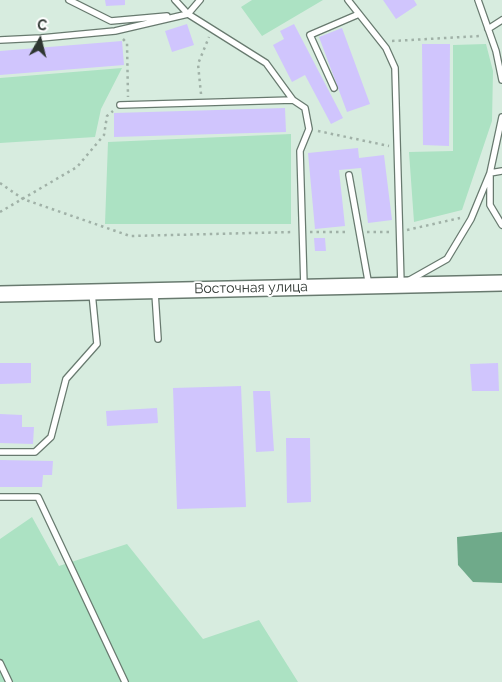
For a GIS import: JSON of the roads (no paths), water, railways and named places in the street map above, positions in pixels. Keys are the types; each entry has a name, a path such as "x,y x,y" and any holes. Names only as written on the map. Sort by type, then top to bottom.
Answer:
{"main road":[{"name":"Восточная улица","path":"0,294 502,283"}],"lane":[{"path":"69,0 111,20 188,14"},
{"path":"175,0 188,14 266,63 293,100 305,108 309,129 300,151 304,287"},
{"path":"0,40 115,31 188,14 200,0"},
{"path":"348,0 386,48 394,68 401,285 447,258 472,215 490,173 502,117"},
{"path":"478,0 500,63 502,80"},
{"path":"334,88 310,36 359,14"},
{"path":"489,32 502,20"},
{"path":"120,105 293,100"},
{"path":"490,173 502,171"},
{"path":"490,173 490,205 502,225"},
{"path":"349,175 369,286"},
{"path":"155,290 158,339"},
{"path":"0,452 35,452 51,437 66,379 97,344 92,292"},
{"path":"0,497 38,496 125,682"},
{"path":"0,663 9,682"}]}
